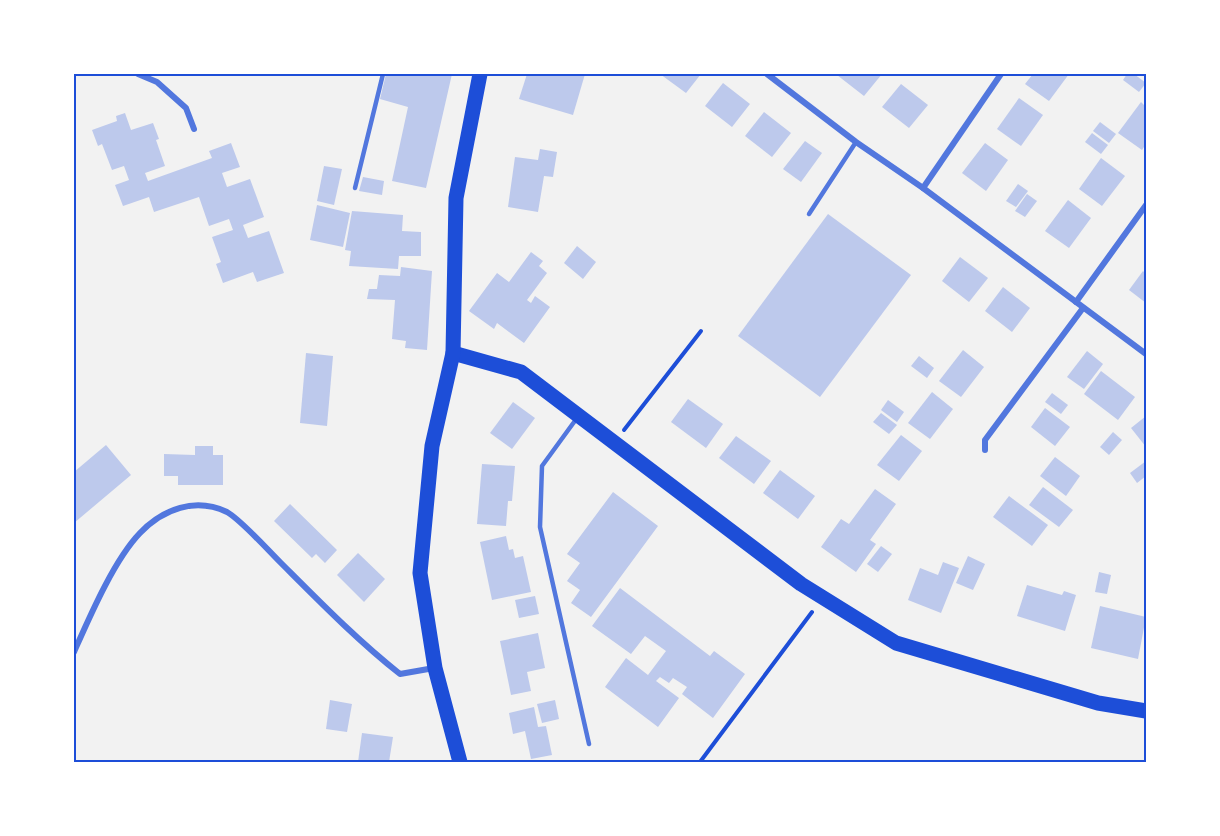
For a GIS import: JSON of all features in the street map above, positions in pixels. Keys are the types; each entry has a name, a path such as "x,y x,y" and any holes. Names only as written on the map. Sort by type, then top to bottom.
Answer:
{"main road":[{"path":"460,762 435,668 420,573 432,446 453,353 452,307 456,198 480,74"},
{"path":"453,353 521,372 801,584 896,643 1098,703 1146,711"}],"street":[{"path":"138,74 157,82 186,108 194,129"},
{"path":"767,74 856,142 923,188 1146,354"},
{"path":"923,188 1001,74"},
{"path":"1076,302 1146,206"},
{"path":"985,450 985,440 1083,308"},
{"path":"74,652 124,552 140,532 172,510 187,505 200,505 227,513 253,535 367,649 400,674 435,668"}],"lane":[{"path":"355,188 383,74"},
{"path":"809,214 856,142"},
{"path":"579,416 542,466 540,527 589,744"}],"path":[{"path":"615,442 701,331"},
{"path":"700,762 823,598"}],"building":[{"path":"386,74 452,74 426,188 392,181 408,107 380,99"},
{"path":"527,74 585,74 573,115 519,99"},
{"path":"660,74 701,74 686,93"},
{"path":"882,74 864,96 837,75"},
{"path":"1033,74 1069,74 1049,101 1025,84"},
{"path":"1127,74 1134,74 1146,83 1139,92 1123,80"},
{"path":"723,83 750,104 732,127 705,106"},
{"path":"901,84 928,105 909,128 882,107"},
{"path":"1019,98 1043,115 1021,146 997,129"},
{"path":"1141,102 1146,107 1146,144 1142,150 1118,133"},
{"path":"764,112 791,133 772,157 745,136"},
{"path":"125,113 131,130 153,123 159,139 156,140 165,166 145,173 148,181 212,158 209,151 231,143 240,167 222,173 227,187 250,179 264,217 243,225 248,238 269,231 284,273 257,282 253,272 223,283 216,264 221,262 212,237 233,230 229,219 209,226 199,197 154,212 149,197 123,206 115,185 129,180 124,166 112,170 102,144 98,146 92,130 117,121 116,116"},
{"path":"1100,122 1116,134 1109,143 1093,131"},
{"path":"1092,133 1108,145 1101,154 1085,142"},
{"path":"805,141 822,153 801,182 783,169"},
{"path":"985,143 1008,160 986,191 962,173"},
{"path":"540,149 557,152 553,177 544,176 538,212 508,207 515,157 538,160"},
{"path":"1101,158 1125,176 1102,206 1079,189"},
{"path":"324,166 342,169 334,205 317,201"},
{"path":"363,177 384,181 382,195 359,191"},
{"path":"1018,184 1028,191 1016,207 1006,201"},
{"path":"1027,194 1037,201 1025,217 1015,211"},
{"path":"1068,200 1091,218 1069,248 1045,231"},
{"path":"317,205 350,213 343,247 310,240"},
{"path":"352,211 403,215 402,231 421,232 421,256 399,256 398,269 349,266 351,251 345,250"},
{"path":"828,214 911,275 820,397 738,336"},
{"path":"577,246 596,262 583,279 564,263"},
{"path":"531,252 543,261 539,266 547,273 527,300 531,303 535,296 550,307 524,343 497,323 494,329 469,311 497,273 509,282"},
{"path":"960,257 988,278 969,302 942,281"},
{"path":"401,267 432,271 427,350 405,348 406,341 392,339 395,300 367,299 369,289 377,289 379,275 400,276"},
{"path":"1143,271 1146,274 1146,303 1129,290"},
{"path":"1003,287 1030,308 1012,332 985,311"},
{"path":"963,350 984,367 961,397 939,381"},
{"path":"1087,351 1103,364 1084,389 1067,377"},
{"path":"306,353 333,356 327,426 300,423"},
{"path":"919,356 934,368 927,378 911,366"},
{"path":"1101,371 1135,397 1118,420 1084,394"},
{"path":"932,392 953,409 930,439 908,423"},
{"path":"1052,393 1068,405 1061,414 1045,402"},
{"path":"688,399 723,424 706,448 671,422"},
{"path":"888,400 904,412 897,422 881,410"},
{"path":"513,402 535,418 512,449 490,433"},
{"path":"1045,408 1070,427 1055,446 1031,427"},
{"path":"881,413 897,425 889,434 873,422"},
{"path":"1146,416 1146,447 1131,428"},
{"path":"1113,432 1122,440 1109,455 1100,447"},
{"path":"901,435 922,451 899,481 877,465"},
{"path":"736,436 771,461 754,484 719,458"},
{"path":"106,445 131,475 74,523 74,472"},
{"path":"195,446 213,446 213,455 223,455 223,485 178,485 178,476 164,476 164,454 195,455"},
{"path":"1055,457 1080,476 1066,496 1040,476"},
{"path":"1146,461 1146,476 1137,483 1130,473"},
{"path":"482,464 515,466 512,501 508,501 506,526 477,524"},
{"path":"780,470 815,496 798,519 763,493"},
{"path":"1043,487 1073,510 1059,527 1029,505"},
{"path":"875,489 896,504 870,540 876,544 856,572 821,547 841,519 849,524"},
{"path":"613,492 658,526 591,617 571,603 580,590 567,581 580,563 567,554"},
{"path":"1009,496 1048,525 1032,546 993,517"},
{"path":"290,504 337,550 325,563 316,554 312,558 274,521"},
{"path":"506,536 509,550 513,549 515,558 523,556 531,592 492,600 480,542"},
{"path":"881,546 892,554 878,572 867,564"},
{"path":"358,553 385,579 364,602 337,575"},
{"path":"968,556 985,564 973,590 956,583"},
{"path":"943,562 959,568 941,613 908,600 920,568 938,575"},
{"path":"1099,572 1111,575 1107,594 1095,592"},
{"path":"1027,585 1062,595 1064,591 1076,595 1065,631 1017,616"},
{"path":"620,588 710,656 714,651 745,674 713,718 682,694 687,687 673,678 669,683 660,677 656,681 679,698 658,727 605,687 626,658 648,675 666,651 645,636 631,654 592,626"},
{"path":"535,596 539,614 519,618 515,600"},
{"path":"1100,606 1146,617 1138,659 1091,648"},
{"path":"538,633 545,668 527,672 531,691 511,695 500,641"},
{"path":"330,700 352,704 347,732 326,729"},
{"path":"555,700 559,719 542,723 537,704"},
{"path":"534,707 538,727 546,726 552,755 531,759 525,731 513,734 509,713"},
{"path":"362,733 393,737 389,762 358,762"}]}
